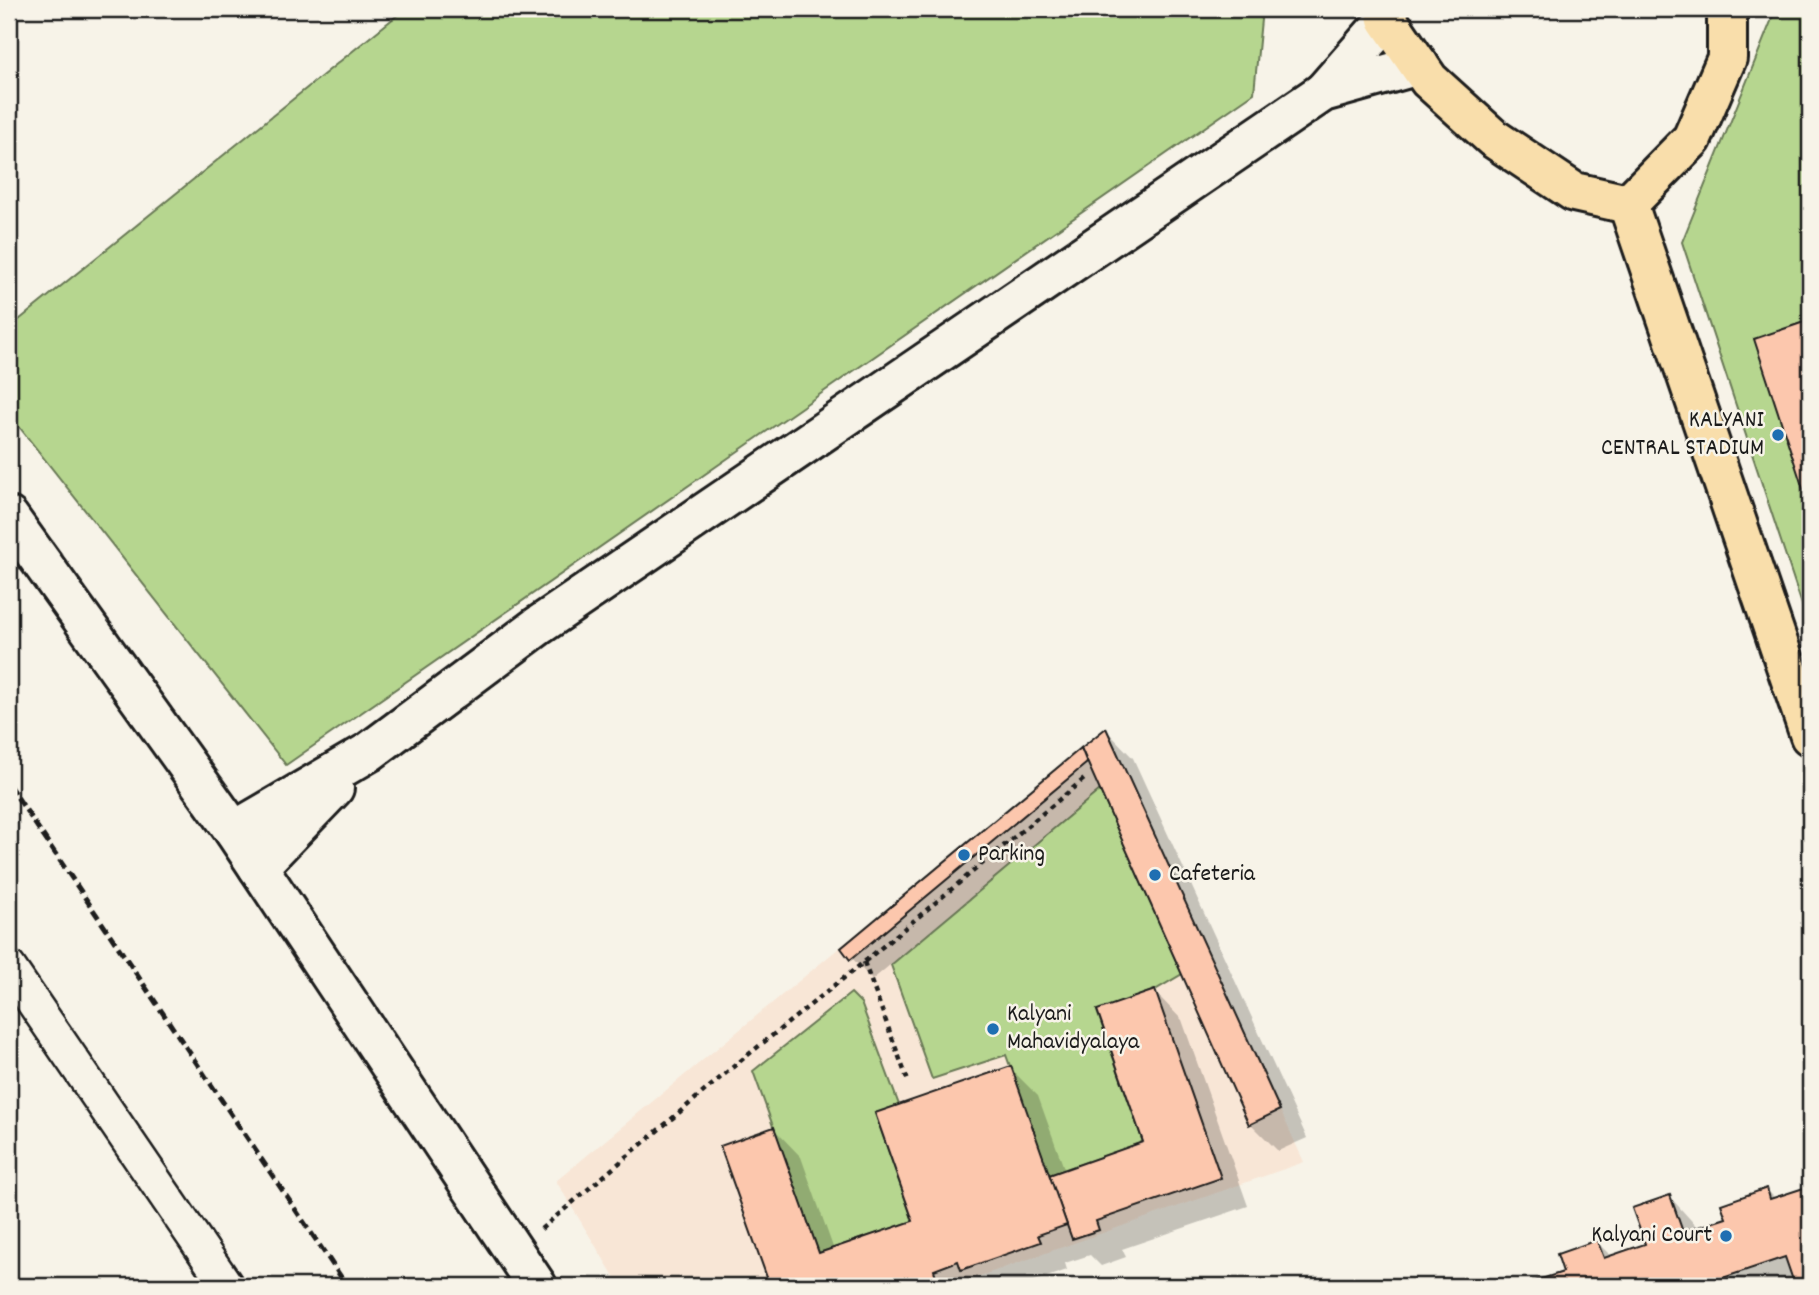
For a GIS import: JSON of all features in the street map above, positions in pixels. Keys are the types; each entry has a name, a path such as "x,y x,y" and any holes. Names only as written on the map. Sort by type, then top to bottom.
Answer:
{"main road":[{"path":"1628,204 1692,139 1727,58 1727,9"},
{"path":"1386,14 1429,80 1493,138 1574,192 1628,204"},
{"path":"1628,204 1810,736"}],"street":[{"path":"234,831 369,752 538,626 1323,92 1386,14"},
{"path":"1323,92 1419,65"},
{"path":"9,517 234,831 537,1286"},
{"path":"258,867 369,752"},
{"path":"9,967 227,1286"}],"path":[{"path":"514,1253 738,1062 864,962 1084,779"},
{"path":"864,962 908,1081"}],"shaded area":[{"name":"Kalyani Mahavidyalaya","path":"1106,728 1304,1162 952,1286 620,1286 556,1181"}],"green space":[{"path":"405,9 1262,9 1254,93 286,765 9,414 9,328"},
{"name":"KALYANI CENTRAL STADIUM","path":"1776,9 1810,9 1810,629 1682,242"},
{"path":"1100,790 1182,974 1155,990 1097,1011 1143,1142 1049,1175 1006,1055 932,1079 891,965"},
{"path":"851,993 861,1003 899,1105 875,1113 913,1221 819,1253 753,1071"}],"building":[{"path":"1810,320 1810,510 1754,339"},
{"name":"Cafeteria","path":"1106,728 1280,1110 1249,1125 1081,748"},
{"name":"Parking","path":"1081,748 1087,763 850,960 841,948"},
{"path":"1155,990 1221,1178 1096,1221 1099,1230 1072,1239 1049,1175 1143,1142 1097,1010"},
{"path":"1011,1066 1067,1225 1038,1235 1041,1242 961,1270 958,1261 934,1270 938,1283 927,1286 770,1286 720,1146 774,1127 819,1253 913,1221 875,1113"},
{"name":"Kalyani Court","path":"1810,1186 1810,1284 1795,1286 1785,1257 1699,1286 1520,1286 1563,1272 1557,1254 1597,1240 1604,1258 1645,1244 1632,1208 1670,1195 1683,1232 1726,1218 1721,1204 1767,1188 1770,1199"}],"railway":[{"path":"9,785 347,1286"}],"place":[{"name":"KALYANI CENTRAL STADIUM","path":"1778,435"},
{"name":"Parking","path":"964,855"},
{"name":"Cafeteria","path":"1155,875"},
{"name":"Kalyani Mahavidyalaya","path":"993,1029"},
{"name":"Kalyani Court","path":"1726,1236"}]}
